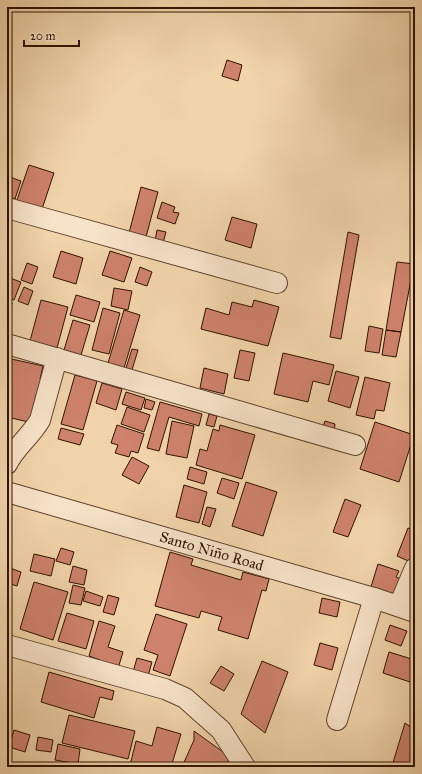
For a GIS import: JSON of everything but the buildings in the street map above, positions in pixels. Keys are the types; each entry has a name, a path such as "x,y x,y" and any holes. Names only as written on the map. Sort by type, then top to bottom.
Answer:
{"street":[{"path":"7,208 277,283"},
{"path":"7,344 355,444"},
{"path":"7,464 18,446 36,428 40,420 56,358"},
{"name":"Santo Niño Road","path":"7,492 374,598 407,609"},
{"path":"407,609 415,568"},
{"path":"337,720 374,598"},
{"path":"7,645 165,689 185,698 221,730 245,767"}]}
